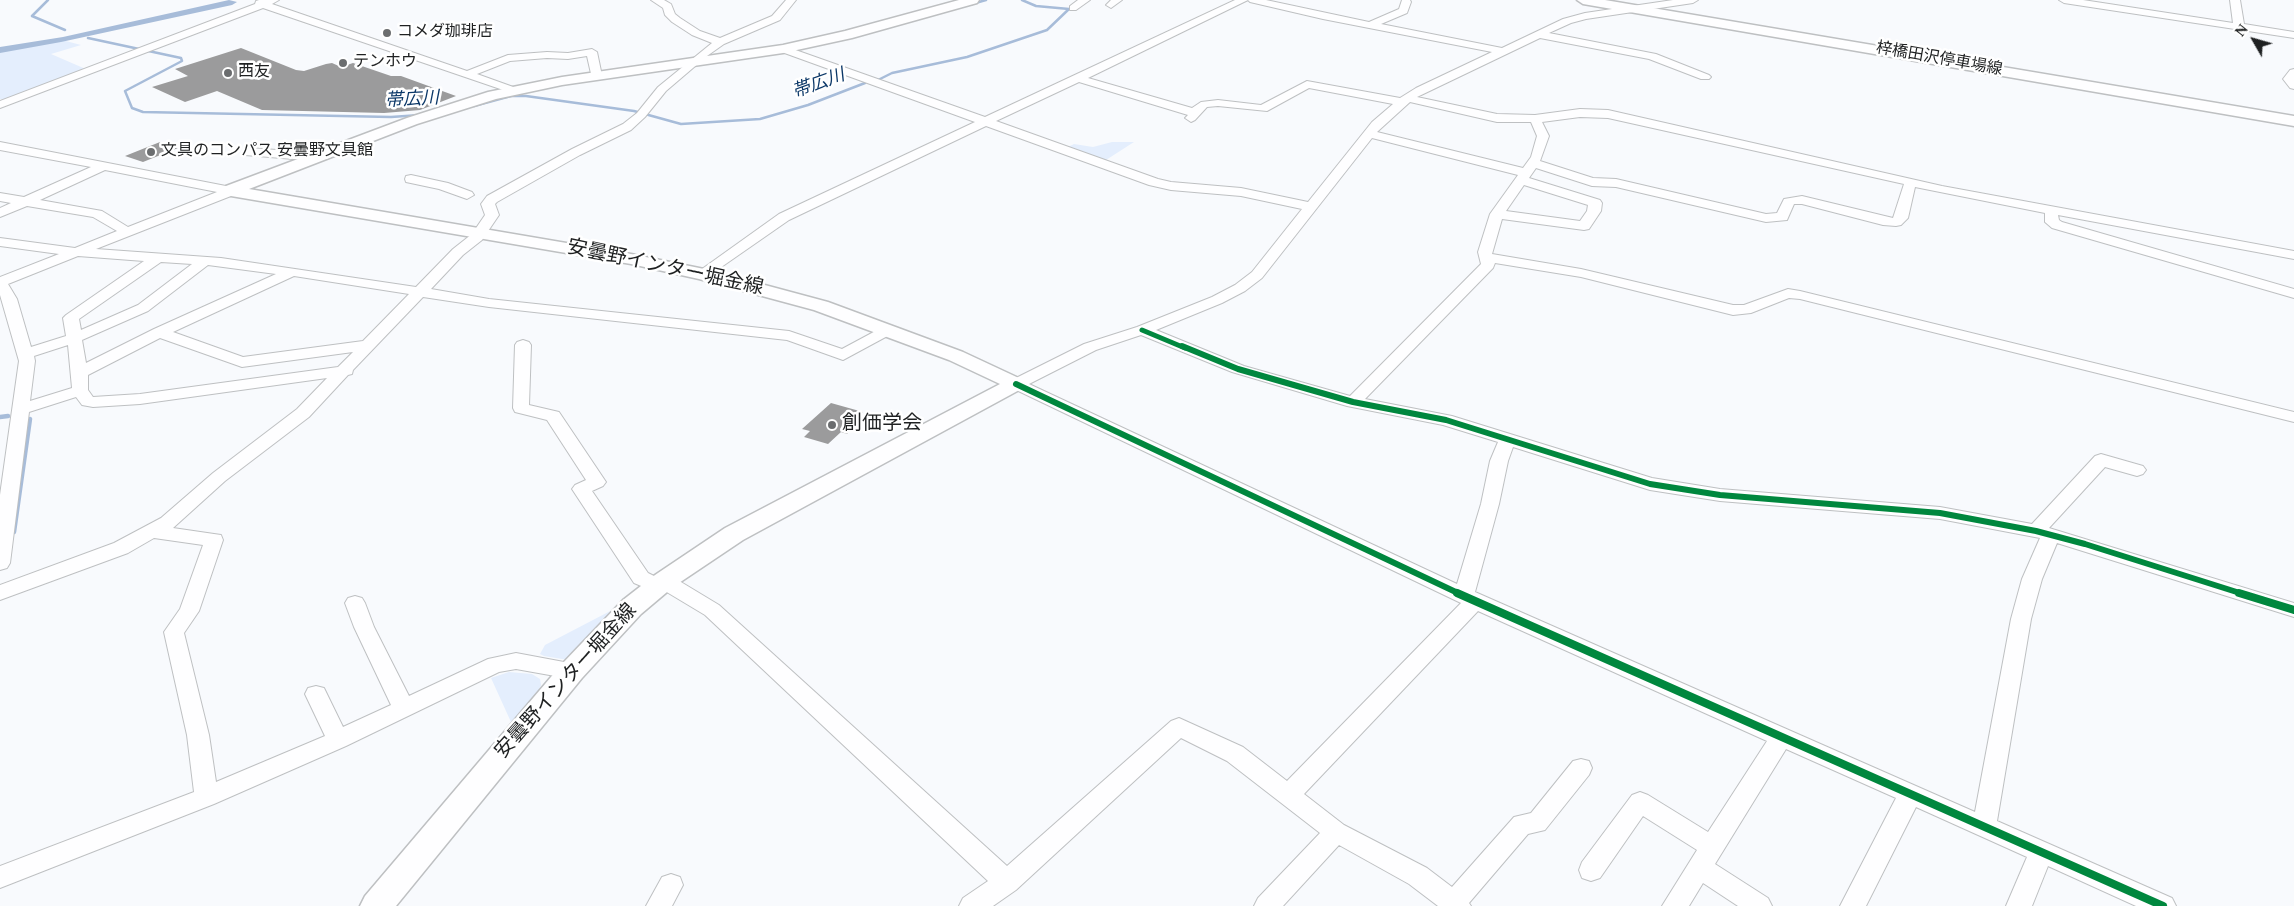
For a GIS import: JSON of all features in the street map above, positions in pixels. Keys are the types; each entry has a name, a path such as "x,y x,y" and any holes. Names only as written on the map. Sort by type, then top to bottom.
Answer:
{"main road":[{"path":"231,191 438,112 512,90 783,49 847,35 973,0"},
{"name":"梓橋田沢停車場線","path":"1584,0 1632,4 2294,121"},
{"name":"安曇野インター堀金線","path":"231,191 630,259 702,274 821,306 956,356 1016,384"},
{"name":"安曇野インター堀金線","path":"376,906 572,670 632,607 661,584 734,534 1016,384"}],"street":[{"path":"249,0 512,90"},
{"path":"0,105 274,0"},
{"path":"656,0 668,6 670,15 676,20 696,33 720,42"},
{"path":"0,593 121,548 168,522 219,477 303,413 346,371 420,292 480,233 492,216 488,204 492,199 576,152 627,127 641,115 662,89 720,42 776,18 791,0"},
{"path":"1073,8 1084,0"},
{"path":"702,274 784,217 1242,0"},
{"path":"1253,0 1502,51"},
{"path":"1016,384 1090,347 1142,330 1216,300 1240,288 1257,275 1382,118 1405,100 1536,34 1577,18 1632,4 1650,6 1693,0"},
{"path":"2064,0 2294,35"},
{"path":"2235,0 2239,26"},
{"path":"1370,25 1403,11 1406,2"},
{"path":"1536,34 1652,56 1705,78"},
{"path":"783,49 1154,182 1171,186 1241,192 1311,207"},
{"path":"468,74 508,58 547,55 568,56 592,52 596,76"},
{"path":"2294,72 2290,79 2294,86"},
{"path":"1078,78 1193,115 1200,106 1218,103 1263,109 1307,84 1405,100 1497,118 1535,119 1580,113 1608,114 1942,190 2294,255"},
{"path":"1353,402 1488,265 1486,256 1491,228 1497,214 1537,157 1543,136 1535,119"},
{"path":"1370,134 1527,172 1592,182 1616,183 1766,218 1782,217 1789,202 1802,200 1883,221 1896,222 1901,218 1908,187 1913,182"},
{"path":"3,149 104,166 231,191"},
{"path":"249,152 318,157"},
{"path":"0,213 104,166"},
{"path":"1497,214 1584,226 1594,211 1595,203 1527,172"},
{"path":"411,178 467,195"},
{"path":"0,563 27,361 10,299 0,282 231,191"},
{"path":"0,197 97,214 128,232"},
{"path":"2050,210 2052,222 2058,225 2294,294"},
{"path":"0,242 77,252 205,261 293,272 489,303 789,336 843,355 888,330"},
{"path":"1486,256 1581,273 1733,310 1746,310 1788,294 1800,295 2294,417"},
{"path":"157,258 71,318 80,373 80,390 88,401 140,399 346,371"},
{"path":"25,354 75,338 143,308 205,261"},
{"path":"80,373 159,332 293,272"},
{"path":"1142,330 1238,369 1353,402 1446,420 1650,484 1720,495 1940,513 2043,532 2294,610"},
{"path":"159,332 242,362 370,345"},
{"path":"523,345 521,408 553,416 597,482 581,489 642,578 661,584 712,610 1007,882"},
{"path":"1016,384 1470,598 1781,738 1984,825 2163,906"},
{"path":"21,409 80,390"},
{"path":"1288,795 1470,598 1499,461 1508,439"},
{"path":"1984,825 2021,619 2043,532 2101,460 2137,470"},
{"path":"152,531 214,540 189,612 174,632 198,734 206,797"},
{"path":"355,603 364,627 404,708"},
{"path":"0,877 206,797 338,740 495,665 516,661 572,670"},
{"path":"316,694 338,740"},
{"path":"972,906 1007,882 1178,727 1235,754 1336,832 1418,876 1455,904 1522,824 1537,822 1581,768"},
{"path":"1675,906 1781,738"},
{"path":"1853,906 1911,793"},
{"path":"1591,870 1640,802 1759,906"},
{"path":"1267,906 1336,832"},
{"path":"2019,906 2042,851"}],"shaded area":[{"path":"62,40 81,45 51,54 88,70 9,100 0,99 0,51"},
{"path":"1112,142 1134,142 1106,160 1068,147 1074,144 1093,147"},
{"path":"616,608 568,660 540,654 545,645"},
{"path":"509,672 532,674 540,679 541,685 537,695 511,722 491,678"}],"building":[{"path":"241,48 296,70 304,71 332,63 341,67 353,63 391,76 401,76 456,96 420,110 384,113 262,110 217,91 185,102 152,87 188,76 175,69"},
{"name":"文具のコンパス 安曇野文具館","path":"160,142 178,148 143,162 125,156"},
{"name":"創価学会","path":"831,403 863,412 856,419 861,421 847,434 841,432 828,444 804,437 810,431 802,429"}],"waterway":[{"name":"帯広川","path":"48,0 32,16 65,30"},
{"path":"972,4 986,0"},
{"name":"帯広川","path":"876,81 892,73 967,57 1047,30 1069,9 1036,6 1022,0"},
{"path":"68,37 232,2"},
{"name":"帯広川","path":"88,38 181,58 182,61 125,91 132,108 143,112 391,117 420,115"},
{"path":"0,50 61,39"},
{"name":"帯広川","path":"474,106 511,96 526,96 634,111 681,124 760,119 808,105 865,83"},
{"path":"0,417 8,416"},
{"path":"14,532 30,419"}],"cycle path":[{"path":"1142,330 1238,369 1353,402 1446,420 1650,484 1720,495 1940,513 2036,531 2085,544 2294,610"},
{"path":"1016,384 1475,601 2163,906"}],"place":[{"name":"コメダ珈琲店","path":"387,33"},
{"name":"テンホウ","path":"343,63"},
{"name":"西友","path":"228,73"},
{"name":"文具のコンパス 安曇野文具館","path":"151,152"},
{"name":"創価学会","path":"832,425"}]}
